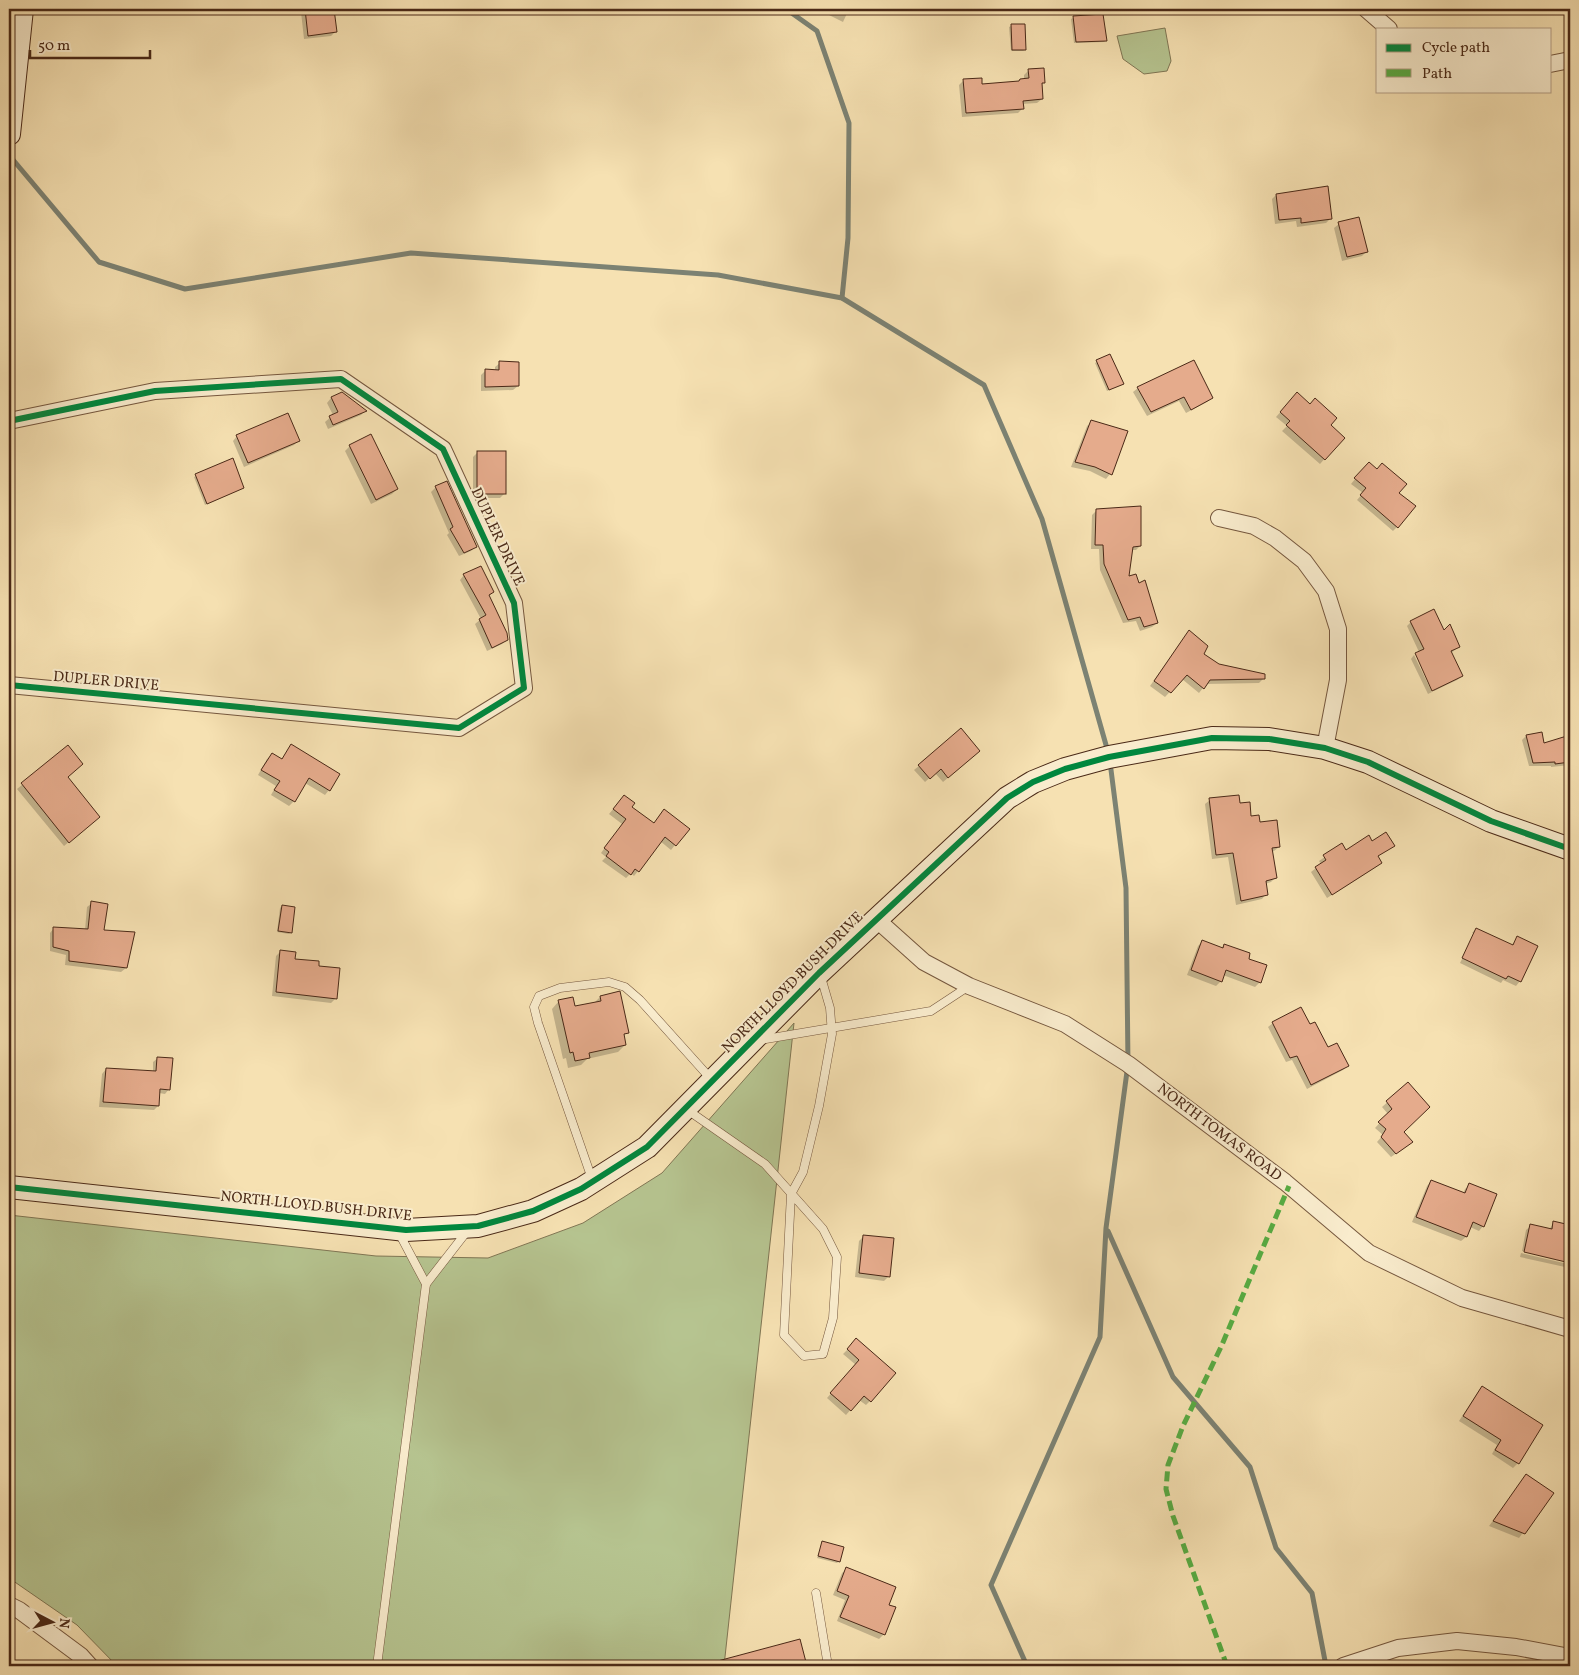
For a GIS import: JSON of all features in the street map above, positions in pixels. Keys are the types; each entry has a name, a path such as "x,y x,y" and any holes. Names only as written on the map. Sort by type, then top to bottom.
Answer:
{"street":[{"path":"9,134 22,9"},
{"path":"1366,9 1389,28"},
{"path":"1552,64 1570,60"},
{"name":"DUPLER DRIVE","path":"9,421 155,392 341,379 443,449 514,603 524,688 459,728 9,685"},
{"path":"1219,518 1254,526 1275,538 1304,561 1326,591 1338,629 1338,680 1325,748"},
{"name":"NORTH LLOYD BUSH DRIVE","path":"9,1187 406,1230 471,1226 533,1211 581,1189 646,1147 819,973 1006,798 1033,782 1065,769 1109,757 1212,738 1269,739 1325,748 1368,762 1491,821 1570,849"},
{"name":"NORTH TOMAS ROAD","path":"876,919 924,962 969,986 1065,1024 1128,1064 1285,1182 1369,1253 1462,1298 1570,1329"},
{"path":"9,1605 19,1610 82,1656 90,1666"},
{"path":"1343,1666 1398,1648 1457,1641 1516,1647 1570,1658"}],"lane":[{"path":"685,1108 765,1164 791,1194 823,1229 837,1257 833,1318 823,1354 804,1356 784,1335 791,1194 803,1172 808,1153 832,1034 830,1008 819,973"},
{"path":"593,1181 538,1022 534,1008 539,996 560,988 609,982 625,987 640,1000 712,1081"},
{"path":"751,1041 931,1010 969,986"},
{"path":"377,1666 426,1284 471,1226"},
{"path":"396,1229 426,1284"},
{"path":"816,1593 828,1666"}],"green space":[{"path":"1165,28 1171,61 1167,71 1144,74 1123,59 1117,36"},
{"path":"794,1023 724,1666 117,1666 77,1625 9,1578 9,1215 376,1256 488,1258 583,1223 662,1173"}],"building":[{"path":"305,9 334,9 337,32 308,36"},
{"path":"1103,14 1107,41 1076,42 1073,16"},
{"path":"1011,24 1025,24 1026,50 1012,50"},
{"path":"1044,68 1045,83 1042,83 1043,99 1023,101 1024,109 966,113 963,79 982,78 982,84 1019,81 1020,79 1029,78 1028,69"},
{"path":"1328,186 1332,219 1301,223 1301,218 1279,220 1276,194"},
{"path":"1359,217 1368,252 1347,257 1338,222"},
{"path":"1110,354 1124,384 1109,390 1096,360"},
{"path":"1194,360 1213,398 1191,410 1184,397 1151,412 1137,387"},
{"path":"499,361 519,362 519,386 485,387 485,369 499,370"},
{"path":"342,392 367,411 333,425 329,416 338,412 331,397"},
{"path":"1297,392 1310,404 1315,398 1337,418 1331,425 1345,438 1325,460 1286,425 1290,421 1280,412"},
{"path":"288,413 300,441 248,463 236,435"},
{"path":"1091,420 1128,431 1112,475 1095,467 1075,462"},
{"path":"371,434 398,489 376,500 349,445"},
{"path":"477,451 506,451 506,494 477,494"},
{"path":"233,458 244,488 207,504 195,474"},
{"path":"1369,462 1377,469 1382,463 1407,484 1399,493 1416,506 1398,528 1360,495 1366,488 1354,478"},
{"path":"447,481 477,547 464,553 450,529 453,527 435,486"},
{"path":"1141,506 1141,546 1133,547 1129,576 1136,574 1139,583 1145,580 1158,623 1144,627 1140,617 1128,620 1104,564 1103,545 1095,545 1096,509"},
{"path":"481,566 494,592 489,595 507,633 508,640 492,648 479,619 486,615 463,574"},
{"path":"1434,609 1444,630 1450,624 1460,647 1451,651 1463,676 1432,691 1415,653 1424,649 1410,621"},
{"path":"1189,630 1208,646 1204,654 1219,664 1265,674 1265,679 1210,680 1204,689 1187,675 1171,693 1154,681"},
{"path":"961,728 980,751 948,778 941,769 930,779 918,765"},
{"path":"1542,732 1544,743 1570,735 1570,762 1555,764 1555,762 1533,763 1526,735"},
{"path":"291,744 340,774 330,791 309,778 295,802 274,790 280,781 261,770 272,753 282,759"},
{"path":"68,745 83,764 68,777 100,817 69,843 21,783"},
{"path":"624,795 635,803 632,807 654,823 664,809 690,829 676,846 665,837 639,872 635,869 631,875 606,856 609,852 604,848 626,819 613,809"},
{"path":"1239,795 1240,803 1250,802 1251,816 1259,815 1260,822 1277,820 1280,847 1272,848 1277,878 1266,881 1268,895 1241,901 1233,853 1216,855 1209,798"},
{"path":"1386,832 1395,846 1378,856 1382,863 1332,895 1315,867 1326,860 1323,855 1342,843 1346,850 1369,835 1372,841"},
{"path":"91,901 108,904 104,930 135,932 127,968 69,961 69,951 53,947 53,927 88,929"},
{"path":"282,905 295,907 292,933 278,931"},
{"path":"1476,928 1513,945 1517,936 1538,946 1521,982 1508,976 1506,979 1462,958"},
{"path":"1202,940 1223,948 1224,944 1250,953 1249,959 1267,965 1261,983 1226,970 1222,982 1191,970"},
{"path":"280,950 296,952 295,959 319,961 319,966 340,968 337,999 276,992"},
{"path":"620,991 629,1033 624,1034 626,1045 589,1053 590,1058 575,1061 573,1052 570,1053 558,1000 573,997 575,1006 601,1001 600,996"},
{"path":"1301,1007 1310,1024 1315,1022 1328,1047 1337,1043 1349,1066 1311,1085 1297,1056 1290,1058 1272,1022"},
{"path":"157,1057 173,1058 170,1090 160,1089 159,1106 103,1102 106,1068 156,1071"},
{"path":"1408,1082 1430,1107 1404,1132 1413,1142 1396,1154 1381,1137 1386,1129 1378,1122 1392,1109 1386,1101"},
{"path":"1431,1180 1465,1193 1469,1183 1497,1194 1484,1227 1473,1222 1467,1237 1416,1217"},
{"path":"1553,1221 1570,1225 1570,1263 1524,1252 1530,1224 1552,1229"},
{"path":"863,1235 894,1238 890,1277 859,1273"},
{"path":"856,1338 896,1373 871,1402 864,1396 851,1411 830,1393 859,1360 847,1349"},
{"path":"1482,1386 1543,1425 1519,1464 1495,1450 1501,1440 1463,1416"},
{"path":"1526,1474 1554,1493 1525,1534 1493,1521"},
{"path":"822,1541 844,1547 840,1562 818,1556"},
{"path":"846,1567 896,1587 889,1605 896,1607 885,1635 840,1617 849,1596 837,1591"},
{"path":"800,1639 807,1666 714,1666 714,1662"}],"waterway":[{"path":"786,9 817,31 849,123 848,238 842,298"},
{"path":"9,155 99,262 185,289 411,253 718,275 842,298 984,385 1042,519 1108,752"},
{"path":"1027,1666 991,1585 1100,1337 1106,1228 1128,1064 1126,888 1110,762"},
{"path":"1108,1231 1173,1377 1250,1467 1276,1548 1312,1593 1326,1666"}],"marked path":[{"path":"1227,1666 1173,1516 1166,1489 1168,1465 1183,1426 1221,1347 1289,1186"}],"cycle path":[{"path":"9,421 155,391 341,379 443,449 514,603 524,688 459,728 9,685"},
{"path":"9,1187 406,1230 478,1226 533,1211 581,1189 647,1147 819,973 1007,798 1033,782 1065,769 1109,757 1212,738 1269,739 1325,748 1368,762 1491,821 1570,849"}]}
